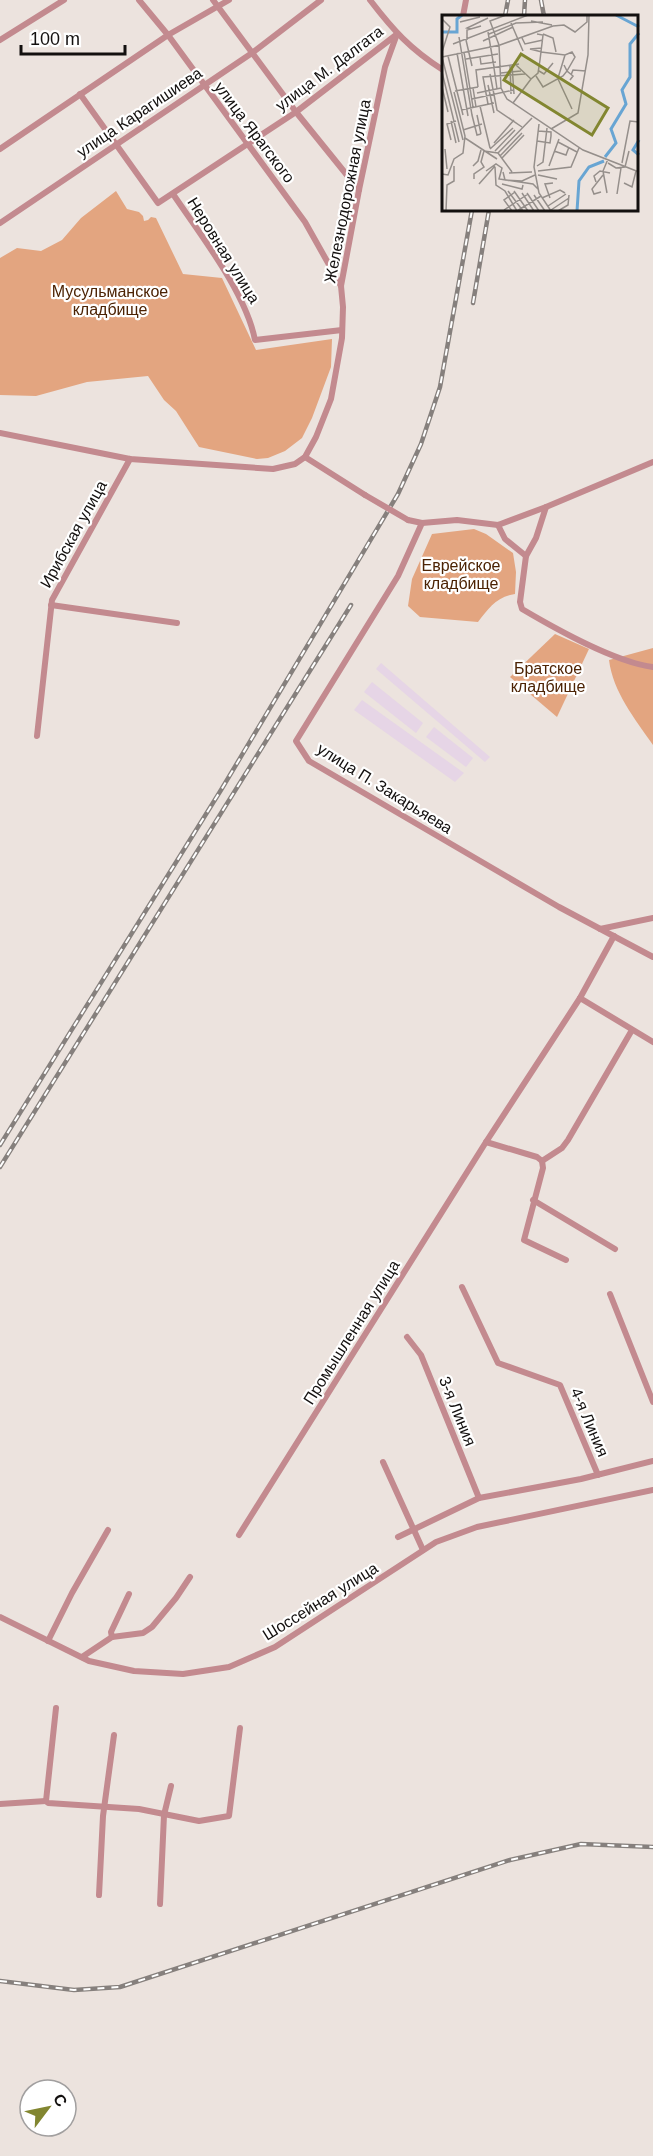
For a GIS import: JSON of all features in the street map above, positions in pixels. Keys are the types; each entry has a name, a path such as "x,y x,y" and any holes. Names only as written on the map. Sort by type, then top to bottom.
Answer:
{"street":[{"path":"0,40 64,0"},
{"name":"улица Ярагского","path":"139,0 168,35 305,222 341,286"},
{"path":"213,0 296,112 359,190"},
{"path":"0,149 168,35 229,0"},
{"name":"улица Карагишиева","path":"0,223 115,143 252,53 321,0"},
{"path":"370,0 397,34 427,60 442,69"},
{"path":"463,15 466,0"},
{"name":"улица М. Далгата","path":"115,143 158,203 296,112 397,34"},
{"name":"Железнодорожная улица","path":"306,457 331,399 339,362 342,330 341,286 385,68 397,34"},
{"path":"80,94 115,143"},
{"name":"Неровная улица","path":"173,194 220,264 252,322 255,340 342,330"},
{"path":"0,433 130,459 273,469 295,464 306,457 408,520 422,523 457,520 498,525 653,462"},
{"name":"Ирибская улица","path":"130,459 51,605 177,623"},
{"path":"546,507 536,538 526,556 520,602 522,609 554,628 625,660 653,667"},
{"name":"улица П. Закарьяева","path":"422,523 398,576 296,741 309,761 559,907 653,957"},
{"path":"498,525 505,539 526,556"},
{"path":"37,736 51,605"},
{"path":"600,929 653,918"},
{"name":"Промышленная улица","path":"240,1535 486,1142 580,998 614,936"},
{"path":"580,998 653,1042"},
{"path":"542,1161 562,1148 568,1140 632,1030"},
{"path":"486,1142 537,1157 542,1161 543,1168 524,1240 566,1260"},
{"path":"533,1200 615,1249"},
{"name":"4-я Линия","path":"462,1287 498,1363 560,1385 598,1475"},
{"path":"610,1294 653,1402"},
{"name":"3-я Линия","path":"407,1337 421,1355 479,1498"},
{"path":"398,1537 479,1498 598,1475 653,1461"},
{"path":"383,1462 423,1550"},
{"name":"Шоссейная улица","path":"0,1617 89,1661 134,1671 183,1674 229,1667 275,1647 436,1542 477,1527 653,1490"},
{"path":"48,1641 108,1530"},
{"path":"82,1657 112,1637 143,1633 152,1627 190,1577"},
{"path":"112,1637 111,1632 129,1594"},
{"path":"46,1801 56,1708"},
{"path":"0,1804 46,1801 57,1804 139,1809 200,1821 229,1816 240,1728"},
{"path":"99,1895 105,1808 114,1735"},
{"path":"160,1904 164,1815 171,1786"}],"shaded area":[{"path":"381,663 490,757 485,762 376,669"},
{"path":"372,682 423,723 416,733 364,692"},
{"path":"362,700 464,773 455,782 354,710"},
{"path":"434,727 473,758 466,767 426,737"}],"green space":[{"name":"Мусульманское кладбище","path":"116,191 127,209 139,212 144,221 151,217 156,218 183,274 222,278 256,350 332,339 331,367 312,418 302,438 285,451 268,458 257,459 199,447 176,411 164,400 148,376 87,382 36,396 0,395 0,258 17,248 41,251 62,240 81,218"},
{"name":"Еврейское кладбище","path":"474,529 486,534 513,553 516,572 515,594 498,600 478,622 420,617 408,606 412,579 432,534"},
{"name":"Братское кладбище","path":"555,634 589,649 557,717 510,677"},
{"path":"653,648 653,745 620,694 609,660"}],"railway":[{"path":"505,15 508,0"},
{"path":"524,15 525,0"},
{"path":"541,0 544,15"},
{"path":"0,1145 221,790 398,494 421,444 440,387 472,212"},
{"path":"473,303 489,212"},
{"path":"0,1167 351,605"},
{"path":"0,1981 74,1990 120,1987 510,1860 581,1844 653,1847"}]}
